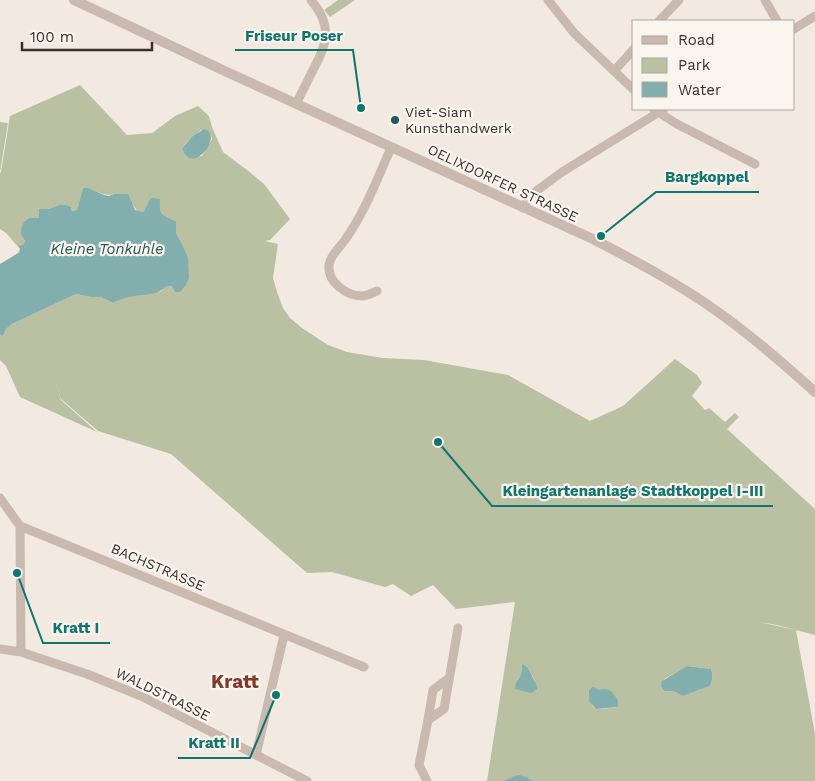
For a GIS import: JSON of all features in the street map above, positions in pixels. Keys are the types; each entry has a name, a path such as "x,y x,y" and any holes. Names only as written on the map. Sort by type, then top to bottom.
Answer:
{"street":[{"name":"OELIXDORFER STRASSE","path":"74,0 228,73 610,248 671,282 718,312 772,354 815,392"},
{"path":"296,104 320,56 325,40 326,25 322,15 311,0"},
{"path":"548,0 574,33 632,88"},
{"path":"660,20 679,0"},
{"path":"765,0 776,20"},
{"path":"795,28 815,16"},
{"path":"614,71 632,51"},
{"path":"523,208 530,196 540,187 659,110 677,124 755,164"},
{"path":"376,291 363,296 341,288 332,279 329,265 357,222 391,148"},
{"path":"0,498 20,526 21,652"},
{"name":"BACHSTRASSE","path":"20,526 364,667"},
{"path":"428,720 444,709 458,628"},
{"path":"256,755 284,635"},
{"name":"WALDSTRASSE","path":"0,649 21,652 87,674 127,690 307,781"},
{"path":"427,781 419,765 433,690 448,679"}],"green space":[{"path":"338,0 355,0 330,17 324,10"},
{"path":"80,85 127,135 152,133 175,116 198,106 209,116 223,152 264,184 290,219 270,240 265,241 278,244 273,278 277,292 283,308 290,318 328,345 347,352 383,358 424,360 508,375 590,421 623,406 675,359 697,375 702,383 692,396 705,410 709,408 725,422 735,413 739,417 727,429 815,509 815,635 796,630 815,734 815,781 532,781 523,776 516,776 500,781 487,781 515,602 456,609 433,585 411,596 393,584 385,587 332,572 307,573 171,454 98,431 61,399 55,379 61,400 97,432 20,397 6,366 0,360 0,334 3,336 6,329 12,324 76,294 101,297 113,303 127,297 160,292 169,286 173,288 182,244 176,233 176,221 163,216 159,209 147,206 142,213 136,210 130,202 114,194 106,195 83,189 77,210 74,211 67,205 61,205 39,209 38,218 29,218 22,229 25,241 20,252 17,254 20,249 0,229 0,173 10,116","holes":["201,130 211,135 212,139 202,156 196,157 182,148","759,622 777,625 796,630","688,666 711,669 712,682 710,686 683,696 673,691 664,691 661,686 664,679","528,668 535,681 517,680 523,672","593,686 599,690 609,690 618,700 618,707 601,709 594,707 591,703 589,690"]},
{"path":"0,122 8,123 0,172"}],"water":[{"path":"204,129 209,132 211,138 205,152 193,158 187,156 182,148 193,136"},
{"name":"Kleine Tonkuhle","path":"83,188 109,196 128,194 135,210 142,212 151,198 160,199 162,214 176,221 176,233 188,258 189,278 186,285 180,292 175,292 172,287 168,286 156,293 129,297 113,303 101,297 76,294 12,324 6,329 3,336 0,334 0,264 20,252 19,246 23,245 25,241 21,234 24,222 29,218 38,218 39,209 63,205 71,207 73,211 77,210"},
{"path":"523,664 528,668 537,686 537,689 531,693 515,689"},
{"path":"687,666 711,669 712,681 710,686 683,696 673,691 664,691 661,686 662,681"},
{"path":"593,686 599,690 606,689 610,691 618,700 618,707 596,709 589,701 589,690"},
{"path":"518,775 527,777 532,781 502,781"}],"place":[{"name":"Friseur Poser","path":"361,108"},
{"name":"Viet-Siam Kunsthandwerk","path":"395,120"},
{"name":"Bargkoppel","path":"601,236"},
{"name":"Kleingartenanlage Stadtkoppel I-III","path":"438,442"},
{"name":"Kratt I","path":"17,573"},
{"name":"Kratt II","path":"276,695"}],"district":[{"name":"Kratt","path":"235,681"}]}
